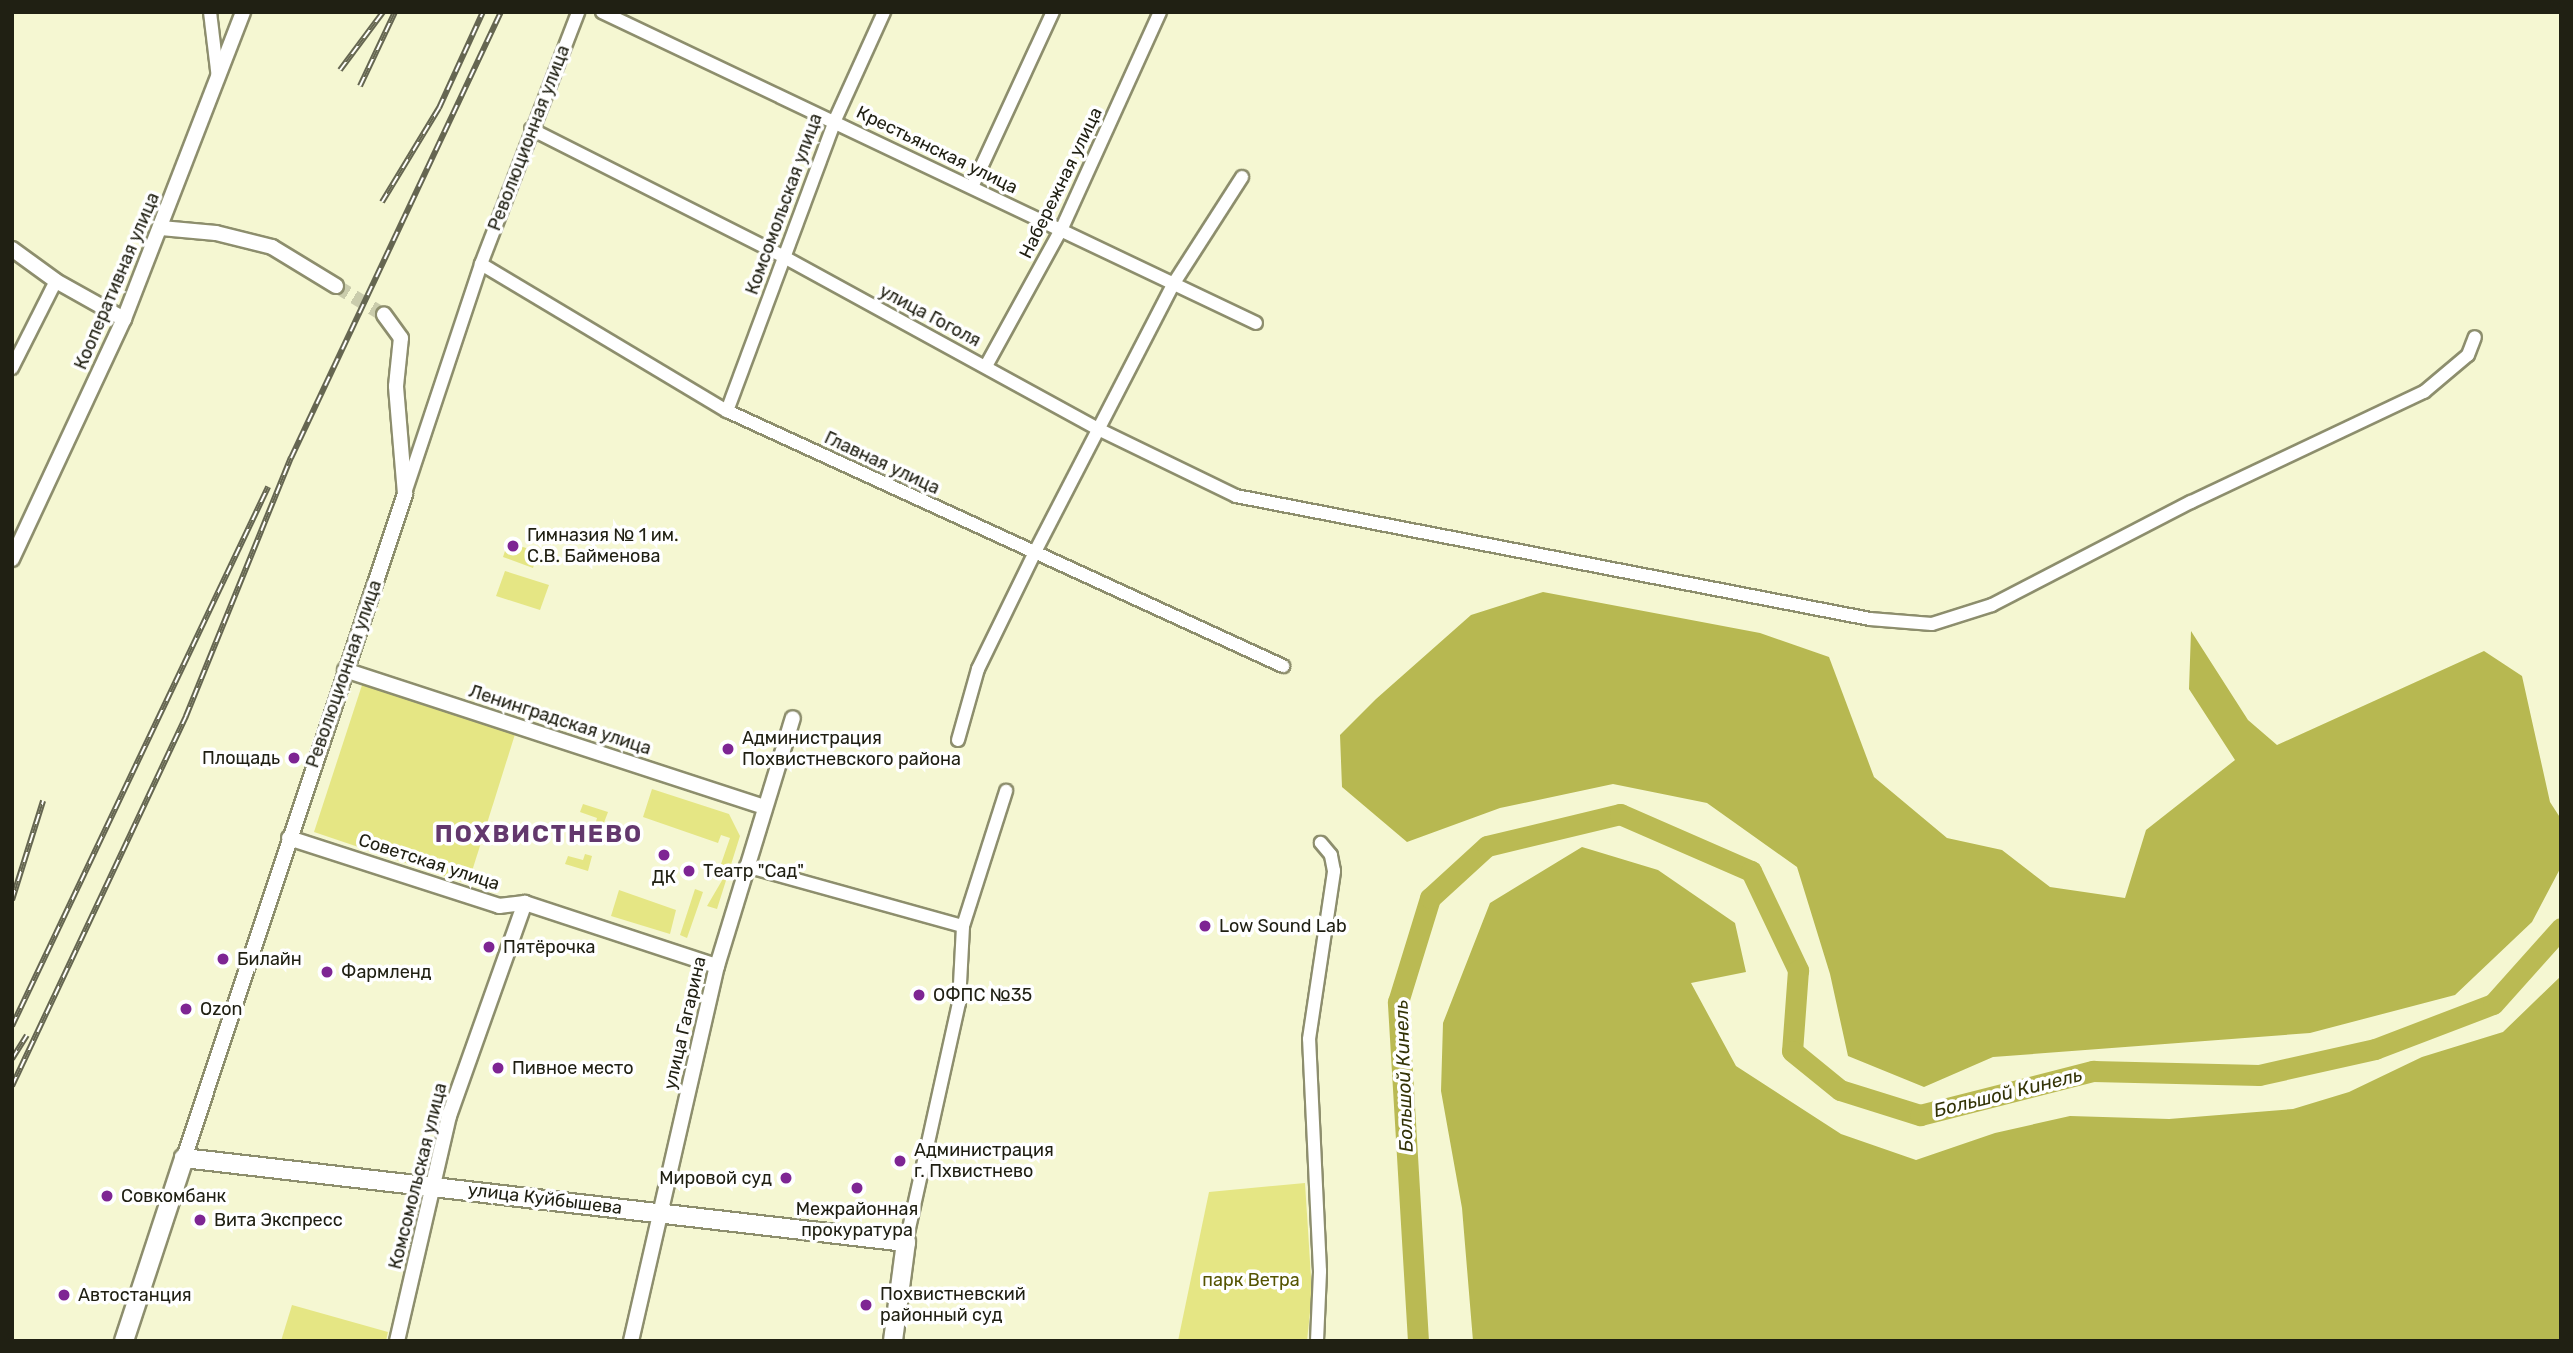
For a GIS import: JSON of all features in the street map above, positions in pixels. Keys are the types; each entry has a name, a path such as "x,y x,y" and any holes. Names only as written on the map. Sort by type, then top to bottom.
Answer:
{"main road":[{"name":"улица Куйбышева","path":"184,1158 906,1242"},
{"name":"Революционная улица","path":"124,1341 184,1158"},
{"path":"893,1341 906,1242"}],"street":[{"path":"210,12 218,79"},
{"name":"Кооперативная улица","path":"12,559 124,319 243,12"},
{"name":"Революционная улица","path":"184,1158 481,264 578,12"},
{"name":"Крестьянская улица","path":"602,12 835,120 1256,323"},
{"name":"Комсомольская улица","path":"727,411 835,120 884,12"},
{"path":"972,187 1052,12"},
{"name":"Набережная улица","path":"986,366 1062,228 1160,12"},
{"name":"улица Гоголя","path":"531,129 784,257 1098,429 1236,496 1870,619 1932,624 1992,605 2191,502 2424,392 2468,355 2475,337"},
{"path":"958,740 978,669 1035,552 1174,283 1242,177"},
{"path":"161,228 216,233 272,247 336,286"},
{"path":"12,249 56,281 124,319"},
{"name":"Главная улица","path":"481,264 727,411 1283,666"},
{"path":"12,368 56,281"},
{"path":"384,315 401,338 396,386 405,494"},
{"name":"Ленинградская улица","path":"345,670 764,807"},
{"name":"улица Гагарина","path":"631,1341 663,1213 717,966 793,718"},
{"path":"906,1242 959,1003 963,926 1006,791"},
{"name":"Советская улица","path":"289,838 499,906 525,903 717,966"},
{"path":"1317,1341 1320,1271 1309,1039 1334,871 1331,855 1321,843"},
{"path":"746,866 963,926"},
{"name":"Комсомольская улица","path":"397,1341 449,1116 525,903"}],"green space":[{"path":"508,542 538,552 533,568 503,557"},
{"path":"505,571 549,585 540,610 496,596"},
{"path":"363,682 516,731 468,884 314,832"},
{"path":"652,789 729,814 740,836 717,909 707,906 724,877 721,864 730,838 721,835 718,843 643,817"},
{"path":"583,804 608,812 602,828 595,825 597,818 580,812"},
{"path":"585,854 592,856 588,871 565,864 568,856 583,860"},
{"path":"695,889 703,892 687,938 680,935"},
{"path":"619,890 676,910 670,934 611,916"},
{"name":"парк Ветра","path":"1305,1183 1312,1293 1307,1341 1178,1341 1209,1192"},
{"path":"292,1305 388,1332 386,1341 281,1341"}],"shaded area":[{"path":"1543,592 1760,633 1829,657 1874,777 1947,838 2002,850 2050,887 2125,898 2146,830 2235,760 2189,689 2191,631 2248,720 2277,745 2484,651 2522,676 2550,802 2561,819 2561,867 2532,922 2455,995 2310,1033 1993,1057 1924,1087 1848,1056 1830,974 1797,867 1707,803 1613,784 1500,808 1407,842 1342,787 1340,735 1376,699 1471,615"},
{"path":"1582,847 1658,870 1735,923 1746,972 1691,983 1736,1066 1841,1134 1916,1160 1995,1133 2070,1116 2169,1119 2293,1109 2349,1092 2422,1057 2503,1032 2561,976 2561,1341 1473,1341 1462,1208 1441,1091 1443,1023 1490,903"}],"waterway":[{"name":"Большой Кинель","path":"1418,1341 1398,1002 1430,898 1487,846 1620,814 1751,871 1798,970 1792,1051 1840,1090 1920,1115 2093,1071 2259,1075 2375,1049 2493,1004 2561,928"}],"tunnel":[{"path":"336,286 384,315"}],"railway":[{"path":"340,70 383,12"},
{"path":"360,86 395,12"},
{"path":"382,202 439,108 483,12"},
{"path":"12,1086 186,716 291,458 501,12"},
{"path":"12,1026 268,487"},
{"path":"12,900 43,801"},
{"path":"12,1059 27,1035"}],"place":[{"name":"Гимназия № 1 им. С.В. Байменова","path":"513,546"},
{"name":"Администрация Похвистневского района","path":"728,749"},
{"name":"Площадь","path":"294,758"},
{"name":"ДК","path":"664,855"},
{"name":"Театр \"Сад\"","path":"689,871"},
{"name":"Low Sound Lab","path":"1205,926"},
{"name":"Пятёрочка","path":"489,947"},
{"name":"Билайн","path":"223,959"},
{"name":"Фармленд","path":"327,972"},
{"name":"ОФПС №35","path":"919,995"},
{"name":"Ozon","path":"186,1009"},
{"name":"Пивное место","path":"498,1068"},
{"name":"Администрация г. Пхвистнево","path":"900,1161"},
{"name":"Мировой суд","path":"786,1178"},
{"name":"Межрайонная прокуратура","path":"857,1188"},
{"name":"Совкомбанк","path":"107,1196"},
{"name":"Вита Экспресс","path":"200,1220"},
{"name":"Автостанция","path":"64,1295"},
{"name":"Похвистневский районный суд","path":"866,1305"}],"district":[{"name":"ПОХВИСТНЕВО","path":"539,835"}]}
